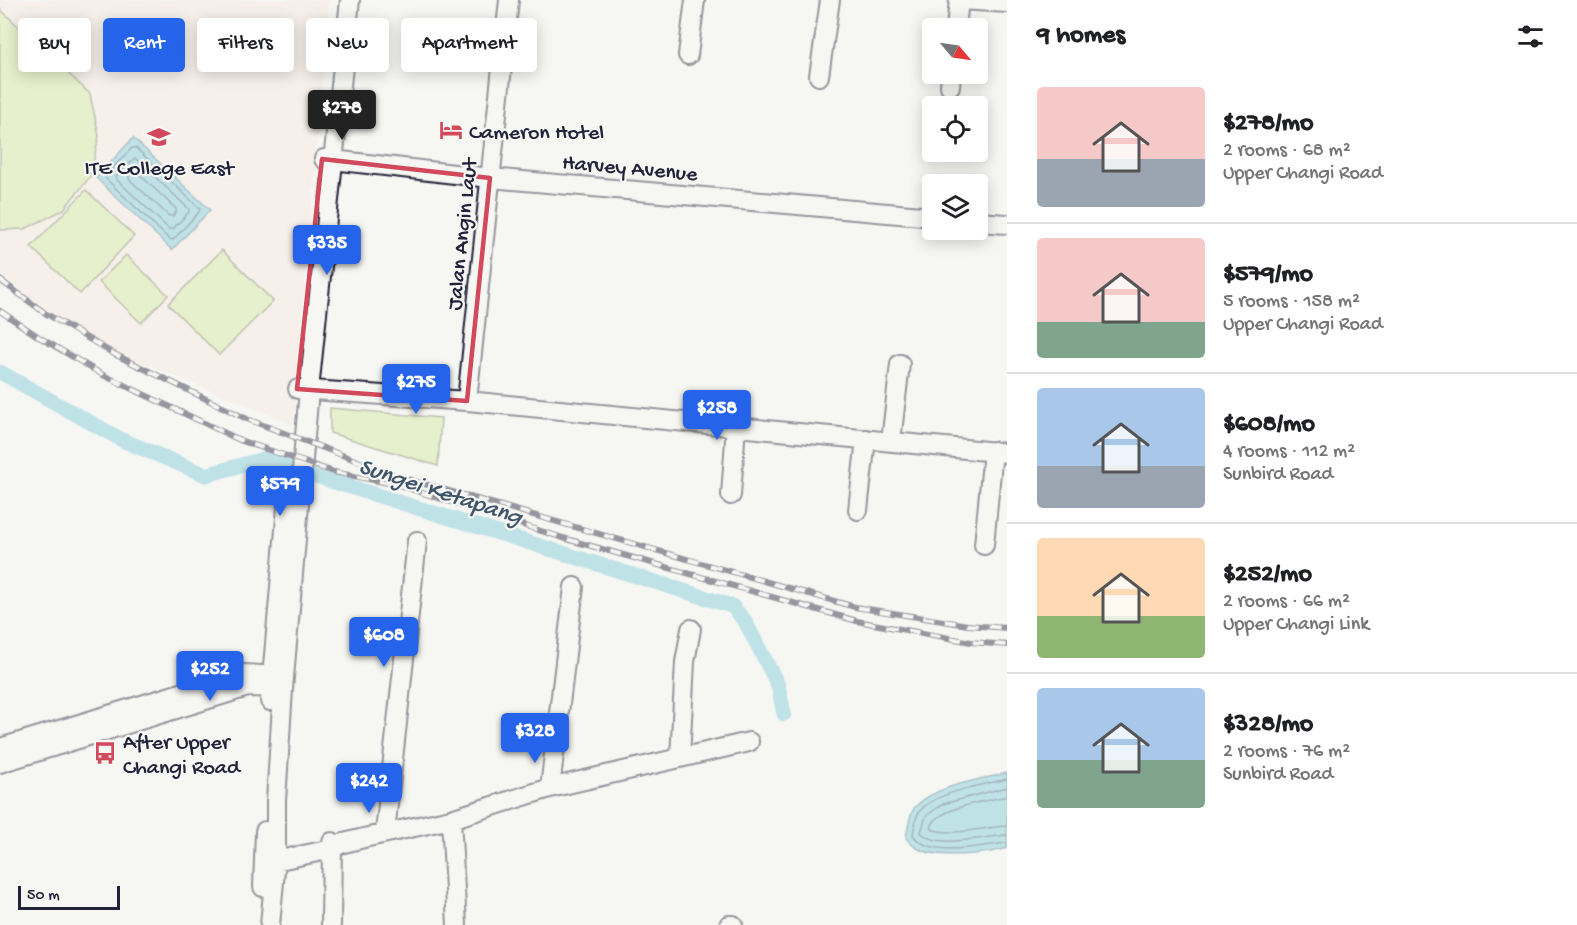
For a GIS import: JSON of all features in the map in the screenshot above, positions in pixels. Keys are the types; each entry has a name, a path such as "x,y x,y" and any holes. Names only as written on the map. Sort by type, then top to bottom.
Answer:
{"street":[{"path":"328,159 338,0"},
{"path":"270,925 270,855 277,682 303,390 328,159 350,0"},
{"name":"Jalan Angin Laut","path":"467,401 509,0"},
{"path":"688,55 695,0"},
{"path":"819,76 830,0"},
{"path":"957,18 960,0 1007,3"},
{"name":"Harvey Avenue","path":"328,159 490,178 922,217"},
{"path":"988,223 1007,224"},
{"path":"891,441 900,364"},
{"path":"303,390 467,401 1000,452 984,545"},
{"path":"731,495 736,426"},
{"path":"858,510 866,439"},
{"path":"386,832 417,541"},
{"path":"550,788 574,587"},
{"path":"680,758 685,662 691,629"},
{"path":"0,748 243,674 277,682"},
{"path":"0,763 248,687 277,682"},
{"path":"270,855 335,845 451,819 550,788 749,741"},
{"path":"451,819 457,925"},
{"path":"331,925 335,845"},
{"path":"263,925 262,908 270,855"}],"highlighted area":[{"path":"322,159 490,178 467,401 297,389"}],"shaded area":[{"name":"ITE College East","path":"0,0 329,0 327,18 306,18 306,72 323,72 293,424 90,341 0,275"}],"green space":[{"path":"0,9 18,26 18,72 67,72 90,94 99,136 90,177 63,210 25,229 0,230"},
{"path":"86,190 134,236 80,294 31,247"},
{"path":"222,250 273,301 219,355 168,304"},
{"path":"126,255 168,295 141,323 99,282"},
{"path":"330,408 441,418 438,466 330,433"}],"water":[{"path":"133,138 210,210 172,250 96,178"},
{"path":"1007,773 1007,848 974,854 936,854 917,848 906,838 911,813 915,807 934,793 958,784"}],"waterway":[{"name":"Sungei Ketapang","path":"0,372 122,440 206,475 267,458 325,479 732,606 745,621 778,685 784,714"}],"railway":[{"path":"0,280 45,313 114,354 247,419 400,477 855,607 968,625 1007,628"},
{"path":"0,311 103,375 242,441 334,472 398,485 563,538 857,621 971,642 1007,645"}],"place":[{"name":"Cameron Hotel","path":"451,130"},
{"name":"ITE College East","path":"159,137"},
{"name":"After Upper Changi Road","path":"105,753"}]}
